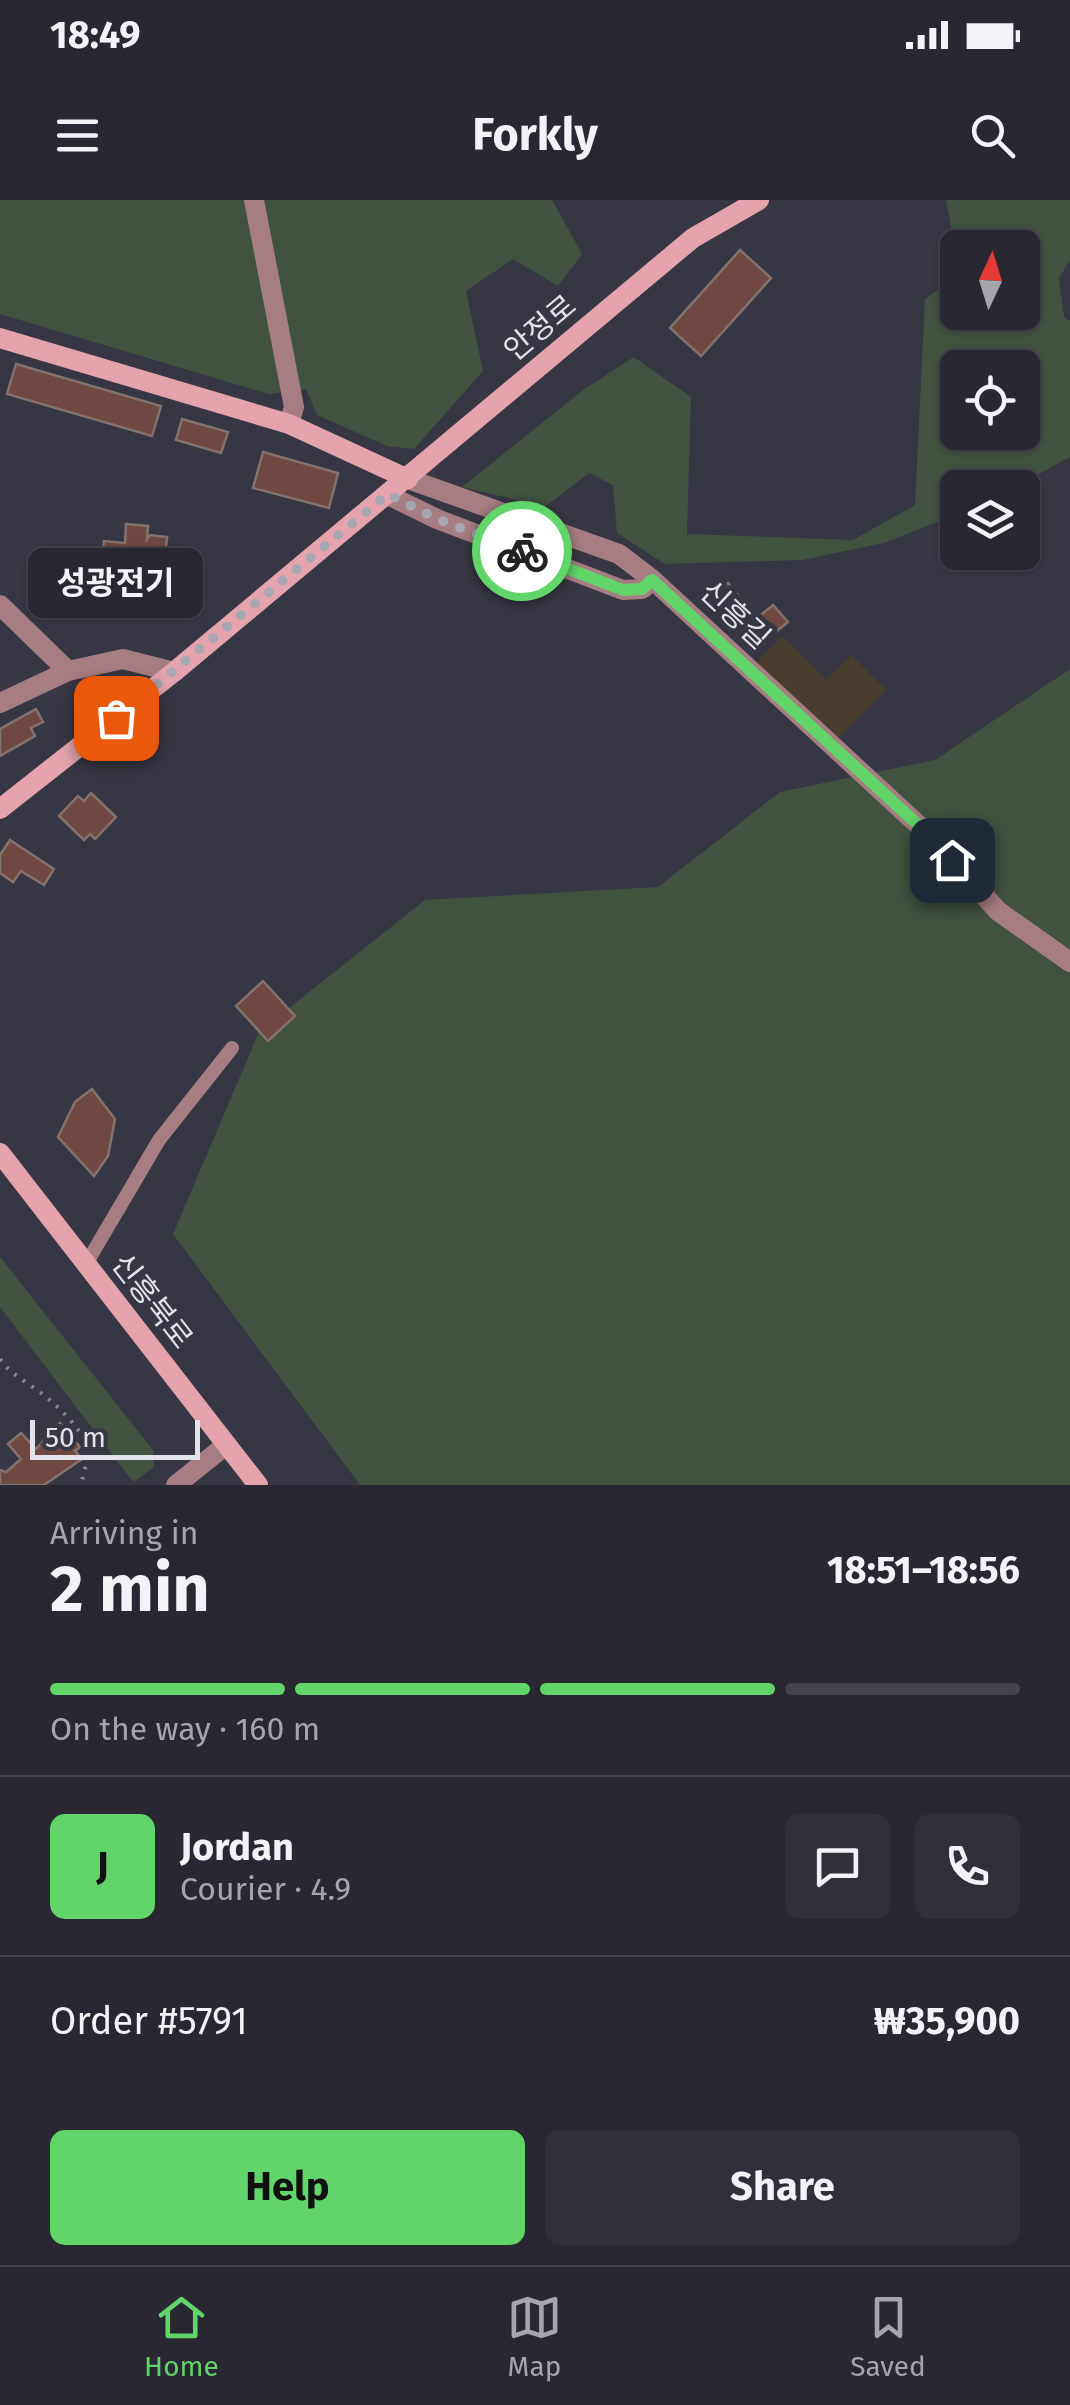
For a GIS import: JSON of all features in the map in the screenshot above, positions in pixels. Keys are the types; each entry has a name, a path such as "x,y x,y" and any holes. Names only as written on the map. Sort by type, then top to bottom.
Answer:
{"street":[{"path":"254,200 294,408 289,424"},
{"name":"안정로","path":"0,809 174,672 693,238 760,200"},
{"name":"신흥길","path":"0,338 289,424 408,479 619,554 928,834 998,911 1070,962"},
{"path":"388,494 437,519 623,590 642,589 652,580"},
{"path":"0,605 68,671"},
{"path":"0,703 68,671 123,659 174,672"},
{"name":"신흥북로","path":"0,1153 258,1485"},
{"path":"176,1485 226,1445"}],"lane":[{"path":"86,1264 159,1140 232,1048"}],"path":[{"path":"0,1359 10,1373 32,1386 78,1427 90,1448 80,1485"}],"shaded area":[{"path":"782,636 826,680 851,655 886,690 835,741 756,663"}],"green space":[{"path":"0,200 552,200 582,254 558,286 513,259 466,291 483,371 414,449 387,446 317,415 306,389 269,394 0,314"},
{"path":"946,200 1070,200 1070,260 1059,278 1064,317 1070,321 1070,457 1040,473 1040,470 940,470 940,521 884,543 802,560 665,564 617,533 613,485 589,473 545,507 462,487 583,390 634,357 691,397 687,534 853,540 915,505 925,299 940,288 940,330 1040,330 1040,230 952,230"},
{"path":"1070,669 1070,1485 360,1485 173,1234 259,1032 425,900 658,887 780,792 935,760"},
{"path":"0,1257 153,1450 154,1467 133,1482 0,1307"}],"building":[{"path":"740,250 771,278 701,356 670,328"},
{"path":"16,364 161,406 152,436 7,394"},
{"path":"182,419 228,432 221,453 176,440"},
{"path":"263,452 338,473 329,508 253,488"},
{"path":"126,524 148,526 147,539 150,535 167,537 163,577 117,572 116,581 84,578 86,563 101,565 104,541 125,543"},
{"path":"728,583 757,618 773,605 788,622 756,647 713,594"},
{"path":"36,709 43,722 31,728 35,736 0,756 0,729"},
{"path":"91,793 116,817 95,839 90,834 84,840 59,816 78,796 84,801"},
{"path":"10,840 54,869 44,885 21,871 13,882 0,873 0,855"},
{"path":"263,981 295,1016 268,1041 236,1006"},
{"path":"92,1089 115,1119 108,1156 94,1176 58,1137 75,1102"},
{"path":"60,1423 80,1447 75,1451 82,1459 44,1485 0,1485 0,1470 6,1472 21,1459 8,1444 21,1433 36,1449"}],"way so far":[{"path":"116,718 388,494 437,519 522,551"}],"place":[{"name":"성광전기","path":"116,718"}],"route":[{"path":"522,551 623,590 642,589 652,580 952,860"}]}
